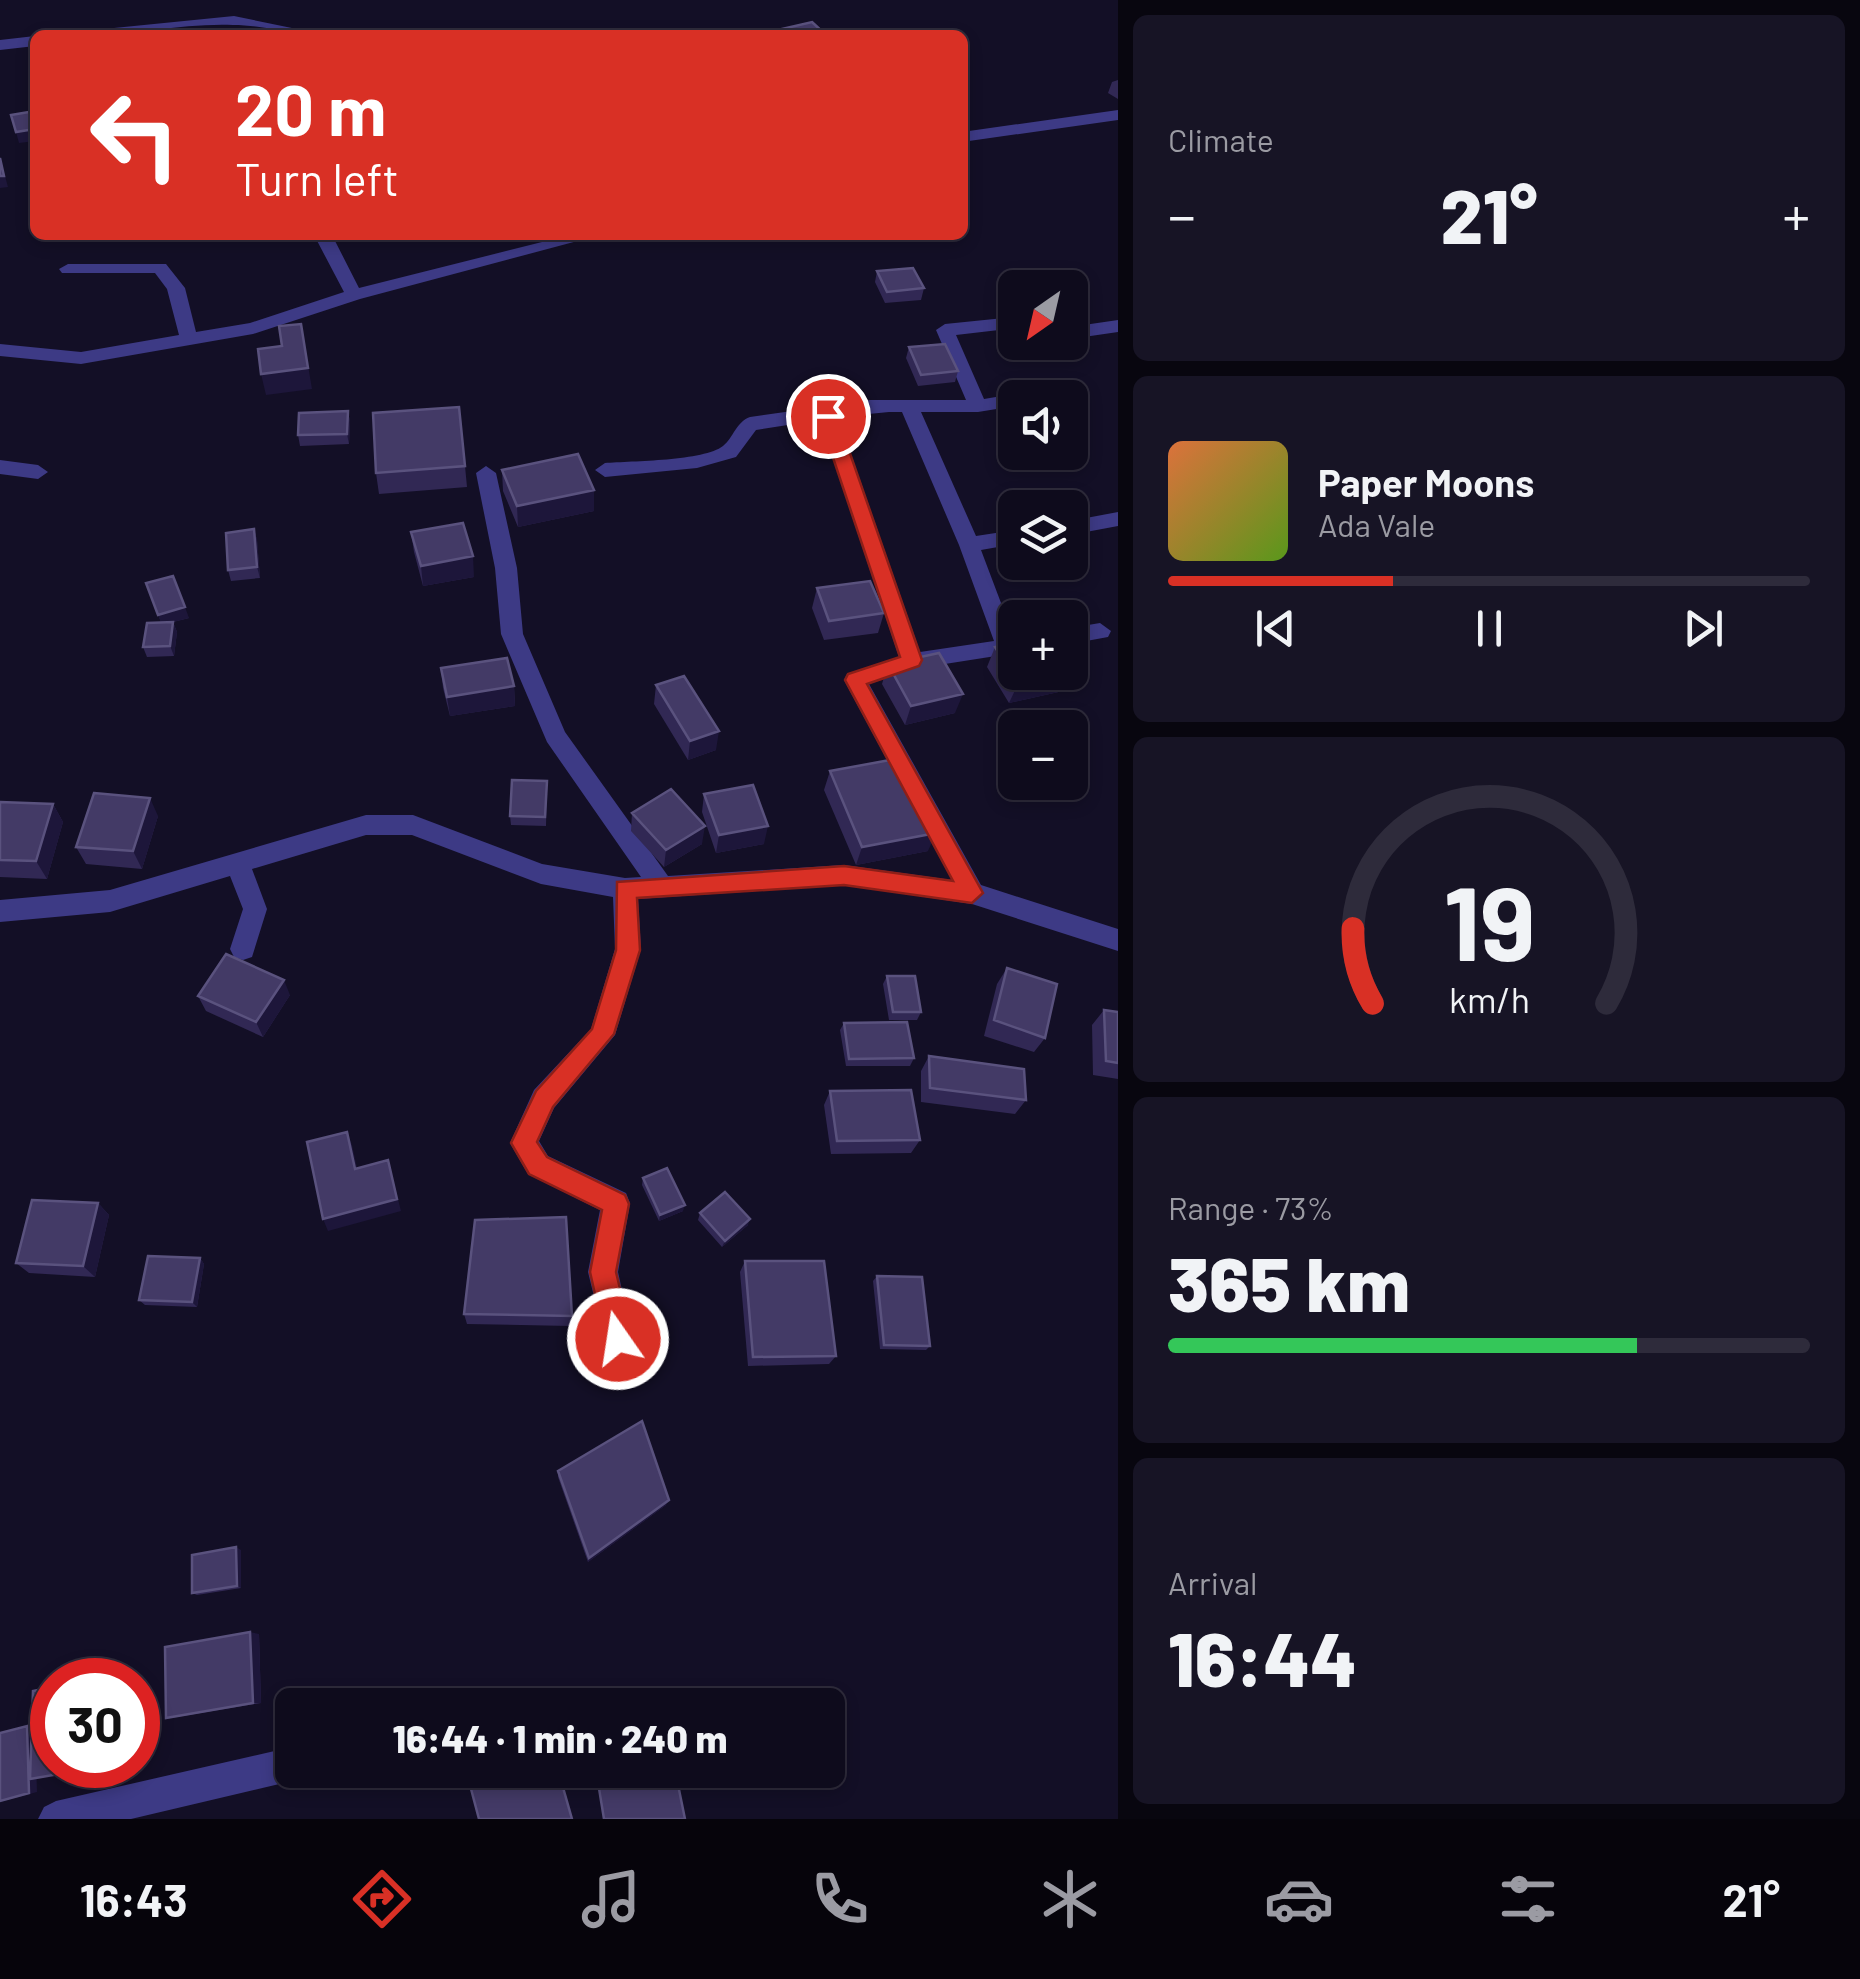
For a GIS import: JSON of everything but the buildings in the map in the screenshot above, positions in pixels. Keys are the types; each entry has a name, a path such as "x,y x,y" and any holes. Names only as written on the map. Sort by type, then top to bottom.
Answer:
{"street":[{"path":"231,0 234,20"},
{"path":"170,30 234,20 290,30"},
{"path":"0,45 30,42"},
{"path":"968,136 1118,115"},
{"path":"326,240 354,295"},
{"path":"0,350 81,358 253,328 354,295 571,240"},
{"path":"68,268 160,268 176,288 189,339"},
{"path":"978,406 946,330 998,325"},
{"path":"1088,330 1118,326"},
{"path":"605,470 696,461 729,452 750,424 828,416 874,404 978,406 998,403"},
{"path":"909,406 998,615"},
{"path":"828,416 912,660"},
{"path":"0,467 38,472"},
{"path":"486,473 506,568 512,634 526,668 555,736 661,886"},
{"path":"1088,525 1118,520"},
{"path":"969,545 998,540"},
{"path":"1088,632 1100,630"},
{"path":"972,893 855,680 912,660 998,649"},
{"path":"0,911 110,901 366,825 414,825 541,874 625,889 844,875 972,893 1118,940"},
{"path":"238,863 255,909 243,949"},
{"path":"618,1339 603,1272 616,1204 538,1165 524,1143 544,1099 602,1034 628,950 625,889"},
{"path":"56,1819 275,1768"}],"route":[{"path":"618,1339 603,1272 616,1204 538,1165 524,1143 544,1099 602,1034 628,950 625,889 844,875 972,893 855,680 912,660 828,416"}]}
